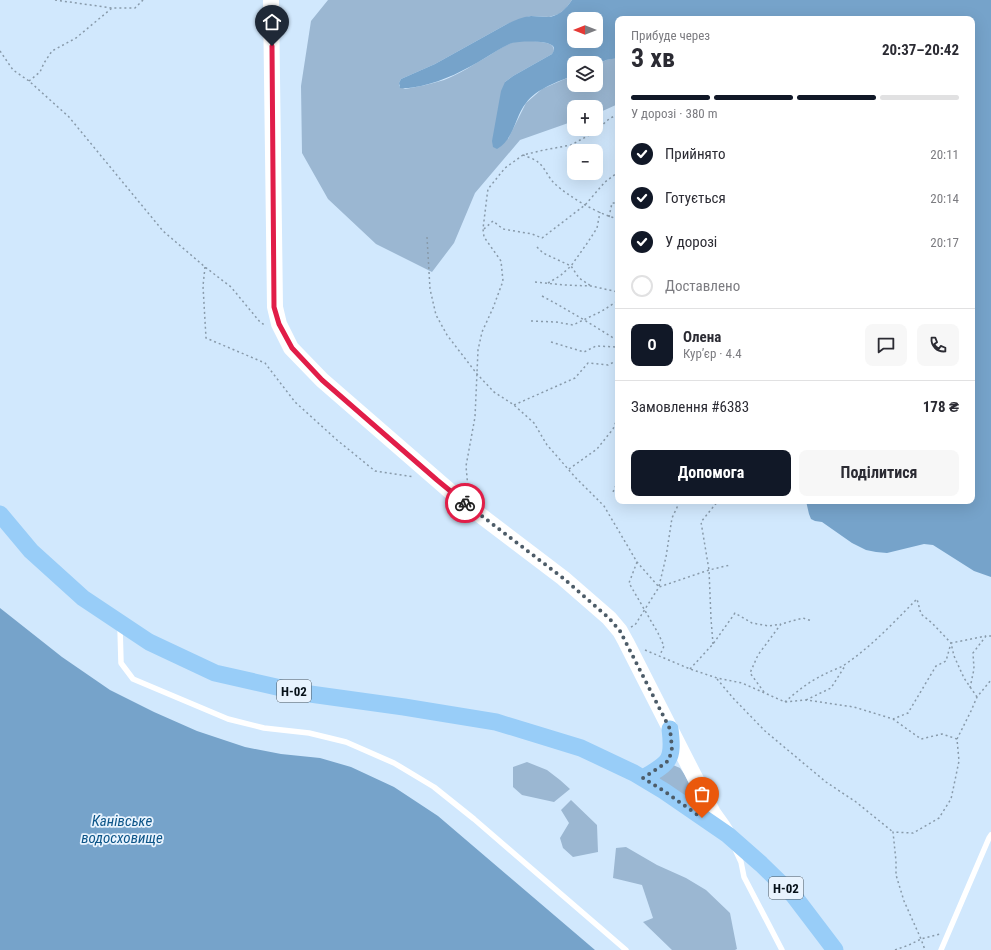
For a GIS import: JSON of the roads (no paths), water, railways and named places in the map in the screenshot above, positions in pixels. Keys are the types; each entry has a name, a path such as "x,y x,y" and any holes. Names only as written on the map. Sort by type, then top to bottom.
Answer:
{"main road":[{"path":"271,0 274,307 279,324 292,348 322,380 459,499 563,578 609,618 623,637 713,813 728,836"},
{"name":"Н-02","path":"0,514 31,551 84,598 149,642 215,673 304,693 496,722 581,748 634,773 664,791 728,836 761,864 794,896 835,950"},
{"path":"643,778 669,760 672,748 670,729"}],"lane":[{"path":"120,623 121,663 133,679 228,718 264,728 309,733 346,742 394,763 434,787 626,950"},
{"path":"941,950 991,835"},
{"path":"728,836 741,862 744,877 782,950"}],"water":[{"path":"572,0 991,0 991,577 974,571 933,545 924,544 887,553 866,550 852,543 822,522 811,519 807,504 975,504 975,16 615,16 615,58 603,62 603,56 567,56 567,78 542,89 526,103 519,114 511,134 503,145 497,149 493,147 492,141 501,91 505,82 552,54 554,48 550,44 533,42 512,43 454,75 430,84 400,88 399,83 401,79 435,64 507,24 528,16 551,17 561,12"},
{"name":"Канівське водосховище","path":"0,608 62,657 110,690 154,712 197,731 245,747 281,754 320,758 351,767 394,787 438,816 595,950 0,950"}]}
